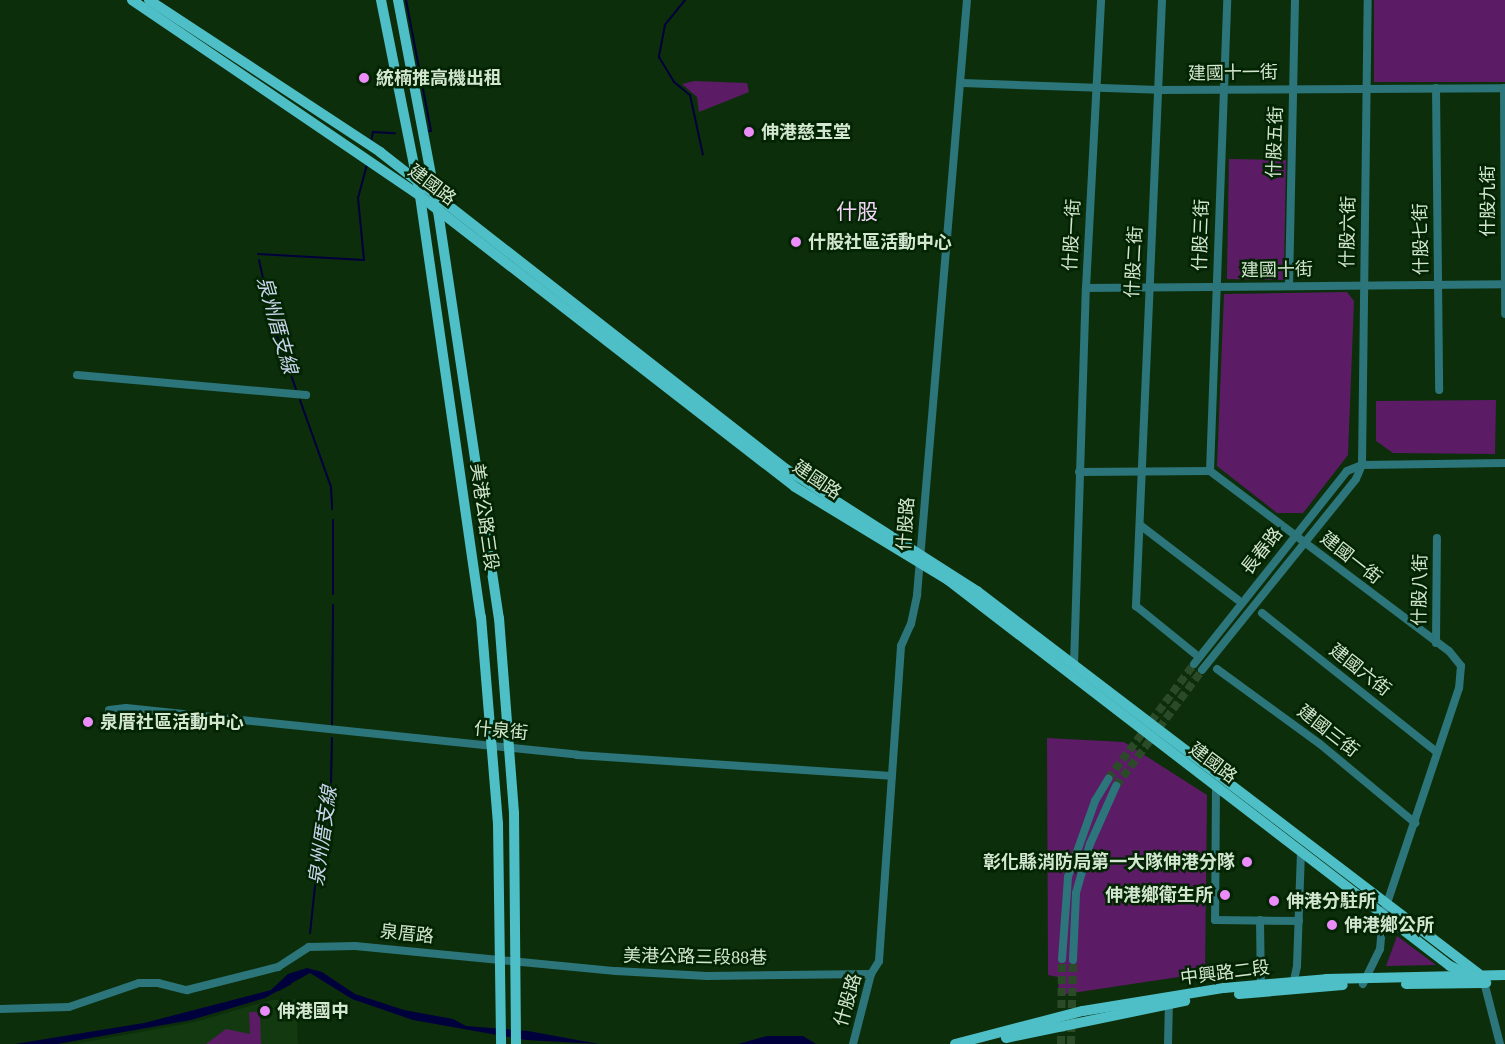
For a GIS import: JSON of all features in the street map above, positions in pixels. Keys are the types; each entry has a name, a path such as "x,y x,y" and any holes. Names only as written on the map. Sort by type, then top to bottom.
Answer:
{"main road":[{"name":"建國路","path":"132,0 420,196 786,469 921,553 1074,665 1385,910 1450,966 1479,978"},
{"name":"建國路","path":"149,0 380,152 795,487 971,597 1301,852 1385,910"},
{"name":"美港公路三段","path":"381,0 420,196 469,525 493,746 501,961 501,1037"},
{"name":"美港公路三段","path":"398,0 436,195 487,526 510,748 518,963 517,1038"},
{"name":"中興路二段","path":"955,1044 1076,1013 1261,988 1505,975"},
{"name":"中興路二段","path":"1363,981 1479,978 1505,982"},
{"name":"中興路二段","path":"984,1044 1169,1000"}],"street":[{"name":"什股路","path":"853,1044 871,974 879,961 901,646 911,624 920,564 925,467 962,83 966,0"},
{"name":"什股一街","path":"1079,472 1101,0"},
{"name":"什股二街","path":"1140,525 1162,0"},
{"name":"什股三街","path":"1210,471 1227,0"},
{"name":"什股五街","path":"1289,286 1295,0"},
{"name":"什股六街","path":"1362,465 1368,0"},
{"name":"建國十一街","path":"962,83 1159,90 1504,88"},
{"name":"什股七街","path":"1436,88 1439,390"},
{"name":"什股九街","path":"1504,88 1505,314"},
{"name":"建國十街","path":"1086,288 1505,284"},
{"path":"77,375 306,395"},
{"path":"1362,465 1505,463"},
{"name":"長春路","path":"1140,525 1136,606 1194,659 1347,471 1362,465"},
{"name":"長春路","path":"1202,670 1356,479 1362,465"},
{"path":"1074,665 1079,472 1210,471"},
{"name":"建國一街","path":"1210,471 1436,643 1461,666 1460,688 1385,910 1380,950 1363,981"},
{"path":"1140,525 1238,600"},
{"name":"什股八街","path":"1436,643 1437,538"},
{"name":"建國六街","path":"1262,613 1437,752"},
{"name":"建國三街","path":"1217,669 1320,744 1415,823"},
{"name":"什泉街","path":"109,710 126,708 510,748 891,776"},
{"path":"1062,959 1068,877 1095,801 1108,779"},
{"path":"1073,960 1076,893 1089,844 1116,786"},
{"path":"1216,786 1215,920 1299,921"},
{"path":"1293,985 1297,966 1301,852"},
{"path":"1260,920 1261,988"},
{"name":"泉厝路","path":"0,1009 69,1007 139,983 187,990 278,968 309,947 355,946 518,963"},
{"name":"美港公路三段88巷","path":"518,963 707,976 871,974"},
{"path":"1479,978 1500,1044"},
{"path":"1168,1044 1169,1000"}],"shaded area":[{"path":"1374,0 1505,0 1505,82 1374,82"},
{"path":"694,81 747,83 749,92 699,112 697,97 682,84"},
{"path":"1229,159 1286,160 1284,280 1227,279"},
{"path":"1347,292 1354,301 1348,455 1303,513 1277,513 1217,466 1224,294"},
{"path":"1496,400 1495,454 1393,453 1376,441 1376,401"},
{"path":"1047,738 1124,742 1207,795 1205,973 1059,995 1058,977 1048,975"},
{"path":"1397,936 1436,965 1386,966"},
{"path":"307,968 322,972 355,994 404,1010 453,1019 466,1026 528,1031 599,1044 526,1040 413,1020 352,999 310,973 265,998 191,1020 57,1044 15,1044 144,1023 271,990 288,974"},
{"name":"伸港國中","path":"296,999 298,1044 74,1044 195,1022 271,1000"},
{"path":"249,1012 260,1012 261,1044 206,1044 226,1029 250,1034"},
{"path":"767,1036 803,1036 816,1044 738,1044"}],"waterway":[{"name":"泉州厝支線","path":"406,0 431,131 428,131"},
{"path":"685,0 665,25 659,57 674,82 690,95 703,155"},
{"name":"泉州厝支線","path":"371,142 373,132 395,133"},
{"name":"泉州厝支線","path":"258,254 364,260 358,198 367,164"},
{"name":"泉州厝支線","path":"259,260 274,328 296,389"},
{"name":"泉州厝支線","path":"300,400 331,487 332,509"},
{"name":"泉州厝支線","path":"333,520 333,594"},
{"name":"泉州厝支線","path":"332,727 333,605"},
{"name":"泉州厝支線","path":"310,933 318,858 331,784 332,738"},
{"path":"279,990 290,984"}],"tunnel":[{"path":"1108,779 1194,664"},
{"path":"1116,786 1202,670"},
{"path":"1061,1044 1062,959"},
{"path":"1071,1044 1073,960"}],"place":[{"name":"統楠推高機出租","path":"364,78"},
{"name":"伸港慈玉堂","path":"749,132"},
{"name":"什股社區活動中心","path":"796,242"},
{"name":"泉厝社區活動中心","path":"88,722"},
{"name":"彰化縣消防局第一大隊伸港分隊","path":"1247,862"},
{"name":"伸港鄉衛生所","path":"1225,895"},
{"name":"伸港分駐所","path":"1274,901"},
{"name":"伸港鄉公所","path":"1332,925"},
{"name":"伸港國中","path":"265,1011"}],"district":[{"name":"什股","path":"857,212"}]}
